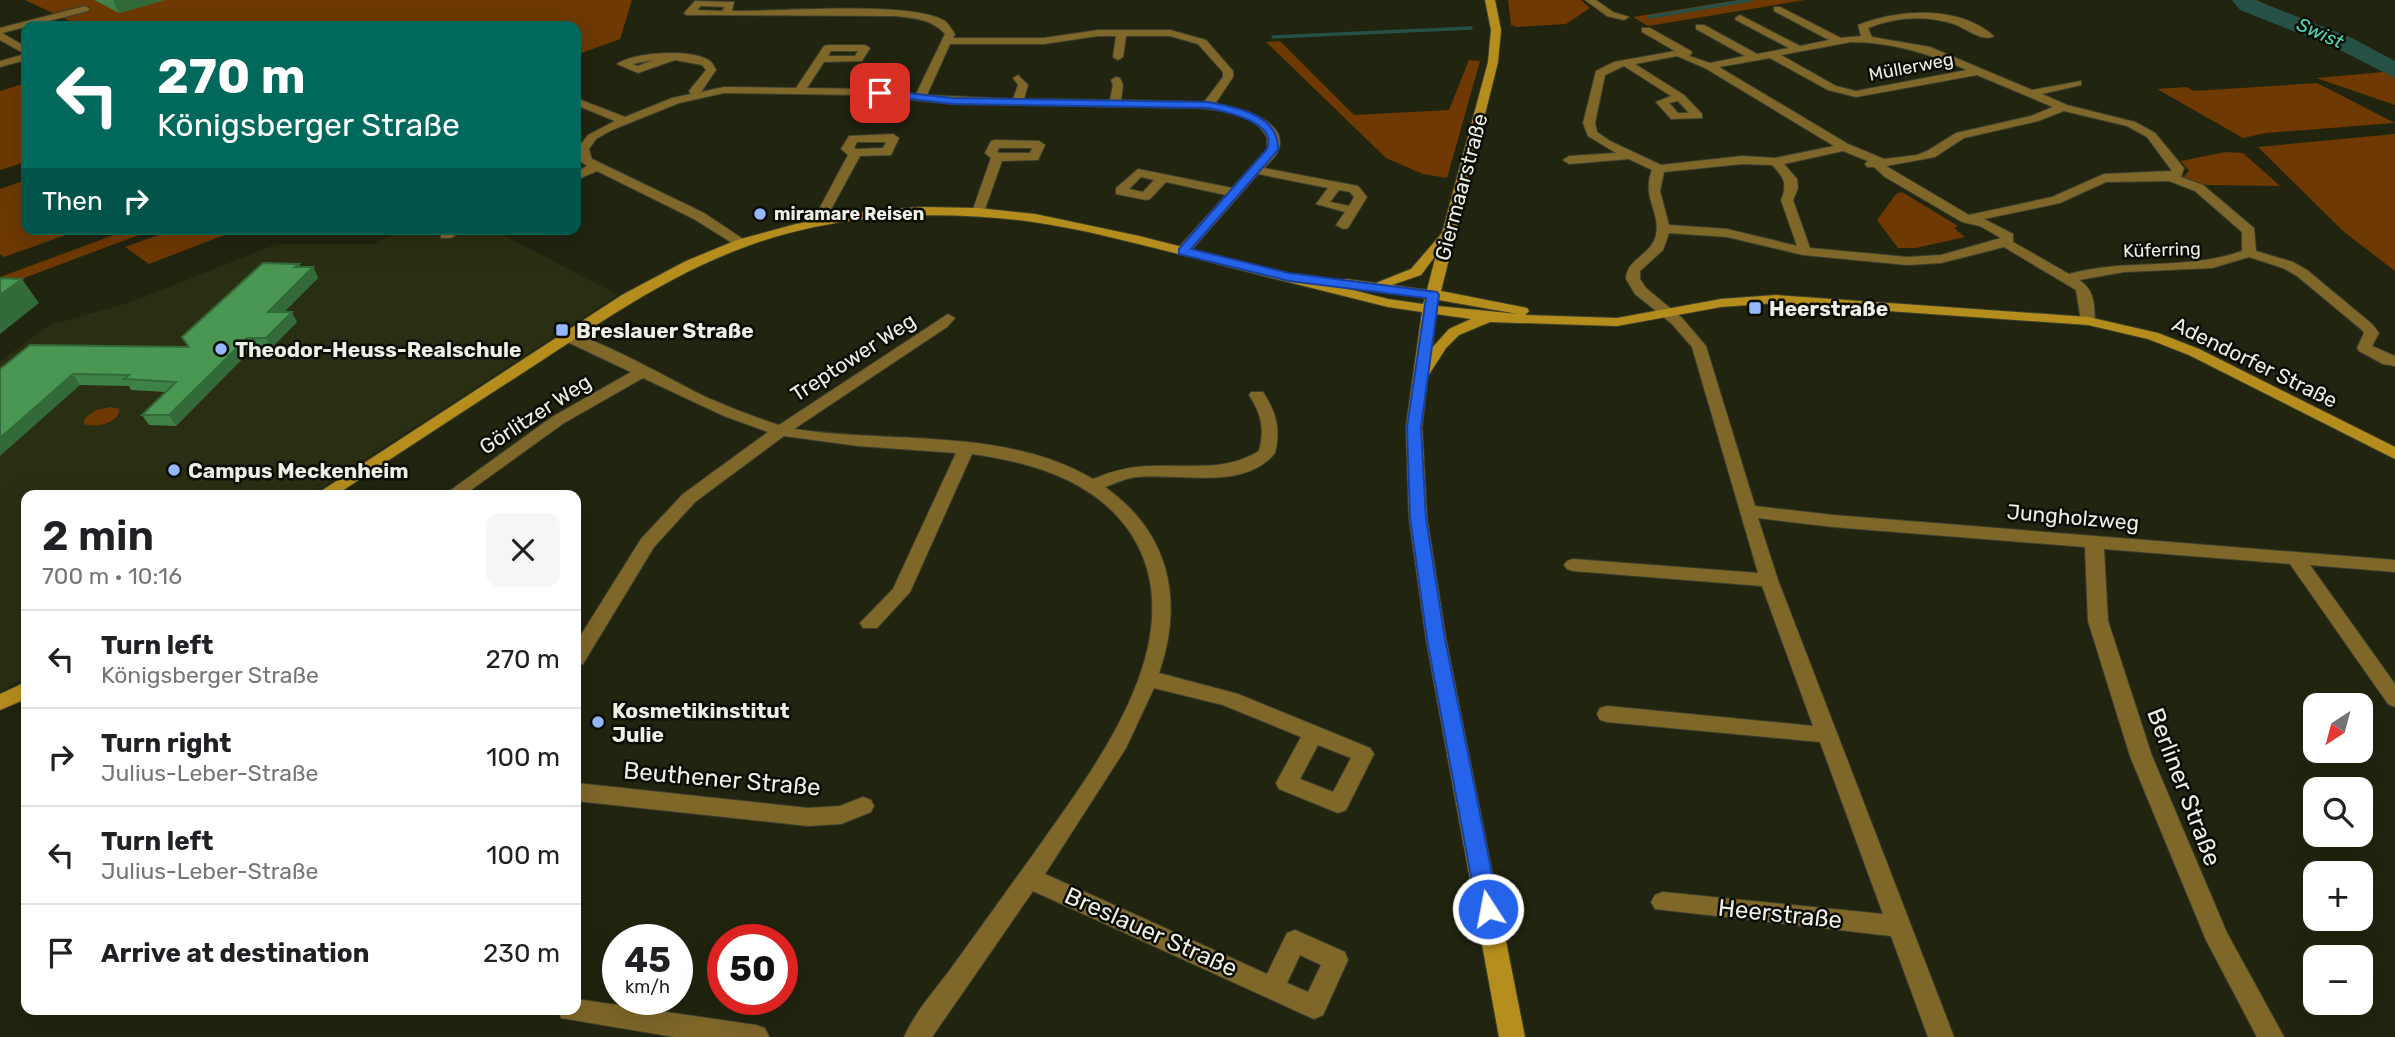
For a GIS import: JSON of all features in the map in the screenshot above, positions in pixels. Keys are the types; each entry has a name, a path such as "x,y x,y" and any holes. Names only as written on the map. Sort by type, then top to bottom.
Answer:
{"street":[{"name":"Giermaarstraße","path":"1490,0 1496,30 1493,62 1431,302 1414,427 1418,518 1436,639 1512,1037"},
{"path":"44,21 85,9"},
{"path":"1777,9 1839,41"},
{"path":"724,14 803,11 915,14 948,28 950,31 947,41 919,99"},
{"path":"1868,39 1862,27 1919,14 1953,19 1989,36"},
{"path":"1740,18 1799,49"},
{"path":"1700,27 1757,58"},
{"path":"0,34 21,28"},
{"path":"1646,30 1684,52"},
{"path":"947,41 1098,33 1170,33 1202,42 1228,71 1228,77 1208,105"},
{"path":"1118,57 1121,33"},
{"path":"0,34 21,50"},
{"path":"1709,66 1839,41 1868,39 1926,49 2063,107 2131,124 2151,135 2178,167 2178,173 2171,177"},
{"path":"1684,52 1609,67 1600,73 1589,123 1592,134 1606,144 1659,169 1742,160 1775,162 1844,147"},
{"path":"1684,52 1682,57 1709,66 1844,147 1844,151 1867,163 1878,165 1931,154 1960,135 2034,119 2063,107"},
{"path":"0,57 21,54"},
{"path":"0,64 21,55"},
{"name":"Müllerweg","path":"1773,55 1832,88 1856,94 1980,71"},
{"path":"672,57 697,59 706,63 711,70 695,91 697,94"},
{"path":"800,90 822,59"},
{"path":"1626,63 1680,97"},
{"path":"1017,102 1023,85 1018,78"},
{"path":"1115,103 1118,85 1116,80"},
{"path":"2032,93 2077,83"},
{"path":"742,243 699,216 586,162 583,155 586,142 597,133 624,121 697,94 746,89 864,92 919,99 1208,105 1237,111 1266,127 1273,137 1271,154 1183,251"},
{"path":"581,103 624,121"},
{"path":"825,221 823,213 855,154"},
{"path":"1569,160 1630,156"},
{"path":"978,212 997,157"},
{"path":"1775,162 1793,179 1794,188 1787,201 1804,243 1803,251"},
{"path":"1878,165 1967,219 2056,200 2104,178 2171,177 2199,188 2249,231 2249,253 2288,265 2302,273 2367,327 2372,333 2364,348 2388,361 2395,361"},
{"path":"581,174 596,167"},
{"path":"1659,169 1652,188 1664,229 1657,248 1633,270 1633,279 1640,291 1669,314 1699,346 1769,580 1941,1037"},
{"path":"1257,170 1354,189 1361,197 1343,225"},
{"path":"1163,178 1236,193"},
{"path":"1336,185 1322,204 1352,210"},
{"path":"332,490 566,336 649,285 742,243 825,221 899,212 978,212 1035,218 1183,251 1388,303 1431,302 1563,319"},
{"path":"1967,219 1966,225 1996,242 2006,243 2082,288 2086,297 2088,321"},
{"path":"1664,229 1727,233 1803,251 1918,260 1941,259 2006,243"},
{"path":"1376,286 1416,272 1448,233"},
{"name":"Küferring","path":"2068,279 2103,270 2199,267 2225,263 2249,253"},
{"path":"1289,277 1376,286 1494,318"},
{"name":"Adendorfer Straße","path":"1563,319 1617,322 1721,303 1776,299 2088,321 2153,336 2194,352 2395,454"},
{"name":"Treptower Weg","path":"779,431 948,318"},
{"path":"1421,377 1444,338 1475,322 1494,318 1563,319"},
{"path":"566,336 727,411 779,431 1003,455 1044,464 1093,485 1127,514 1146,538 1155,555 1164,600 1163,620 1148,679 1131,718 1096,781 917,1037"},
{"name":"Görlitzer Weg","path":"460,490 558,420 643,371"},
{"path":"1093,485 1135,472 1224,473 1252,465 1267,453 1272,426 1269,412 1257,395"},
{"path":"581,651 647,543 689,498 779,431"},
{"path":"870,623 901,592 965,451"},
{"name":"Jungholzweg","path":"1748,511 1806,519 2395,566"},
{"name":"Berliner Straße","path":"2091,542 2096,551 2098,621 2141,755 2176,845 2218,940 2271,1037"},
{"path":"2295,558 2395,699"},
{"path":"1573,565 1769,580"},
{"path":"1148,679 1175,682 1312,735"},
{"path":"1607,713 1828,735"},
{"name":"Beuthener Straße","path":"581,793 808,817 841,815 863,806"},
{"name":"Breslauer Straße","path":"1030,878 1273,987"},
{"name":"Heerstraße","path":"1663,902 1897,926"},
{"path":"581,1012 756,1037"}],"shaded area":[{"path":"25,0 632,0 620,39 581,53 581,21 69,21"},
{"path":"1508,0 1581,0 1590,8 1566,24 1517,27 1511,25"},
{"path":"1738,0 1805,0 1648,26 1633,17"},
{"path":"2237,0 2256,0 2363,46 2395,65 2395,105 2316,78 2384,72 2335,43 2249,8"},
{"path":"1280,41 1354,115 1449,110 1469,60 1480,61 1447,178 1423,174 1386,158 1266,42"},
{"path":"2317,83 2395,123 2266,133 2243,138 2157,89 2186,87 2194,91"},
{"path":"21,85 21,164 0,170 0,91"},
{"path":"2395,134 2395,271 2344,232 2258,147"},
{"path":"2225,152 2243,153 2280,186 2206,185 2183,177 2189,171 2181,161"},
{"path":"21,182 21,235 66,235 4,257 0,254 0,189"},
{"path":"1902,192 1958,226 1954,228 1965,237 1916,248 1898,248 1877,220 1896,194"},
{"path":"114,235 139,235 0,287 0,277"},
{"path":"158,235 224,235 149,264 125,247"},
{"name":"Campus Meckenheim","path":"393,235 503,235 618,295 318,490 21,490 21,679 0,693 0,361 50,325 128,303 277,244 372,244"},
{"path":"111,407 120,409 111,421 100,425 84,424 85,418 96,410"}],"building":[{"path":"263,263 313,267 268,312 292,312 266,338 247,338 169,415 142,415 176,382 124,379 129,375 73,374 0,438 0,369 30,345 189,347 182,337"},
{"path":"0,278 22,279 0,295"}],"waterway":[{"path":"1649,17 1750,0"},
{"name":"Swist","path":"2243,0 2248,5 2344,43 2395,71"},
{"path":"1273,37 1471,28"}],"place":[{"name":"miramare Reisen","path":"760,214"},
{"name":"Heerstraße","path":"1755,308"},
{"name":"Breslauer Straße","path":"562,330"},
{"name":"Theodor-Heuss-Realschule","path":"221,349"},
{"name":"Campus Meckenheim","path":"174,470"},
{"name":"Kosmetikinstitut Julie","path":"598,722"}],"route":[{"path":"880,93 953,101 1208,105 1248,115 1266,127 1273,137 1273,150 1183,251 1289,277 1432,295 1414,427 1418,518 1436,639 1488,909"}]}
